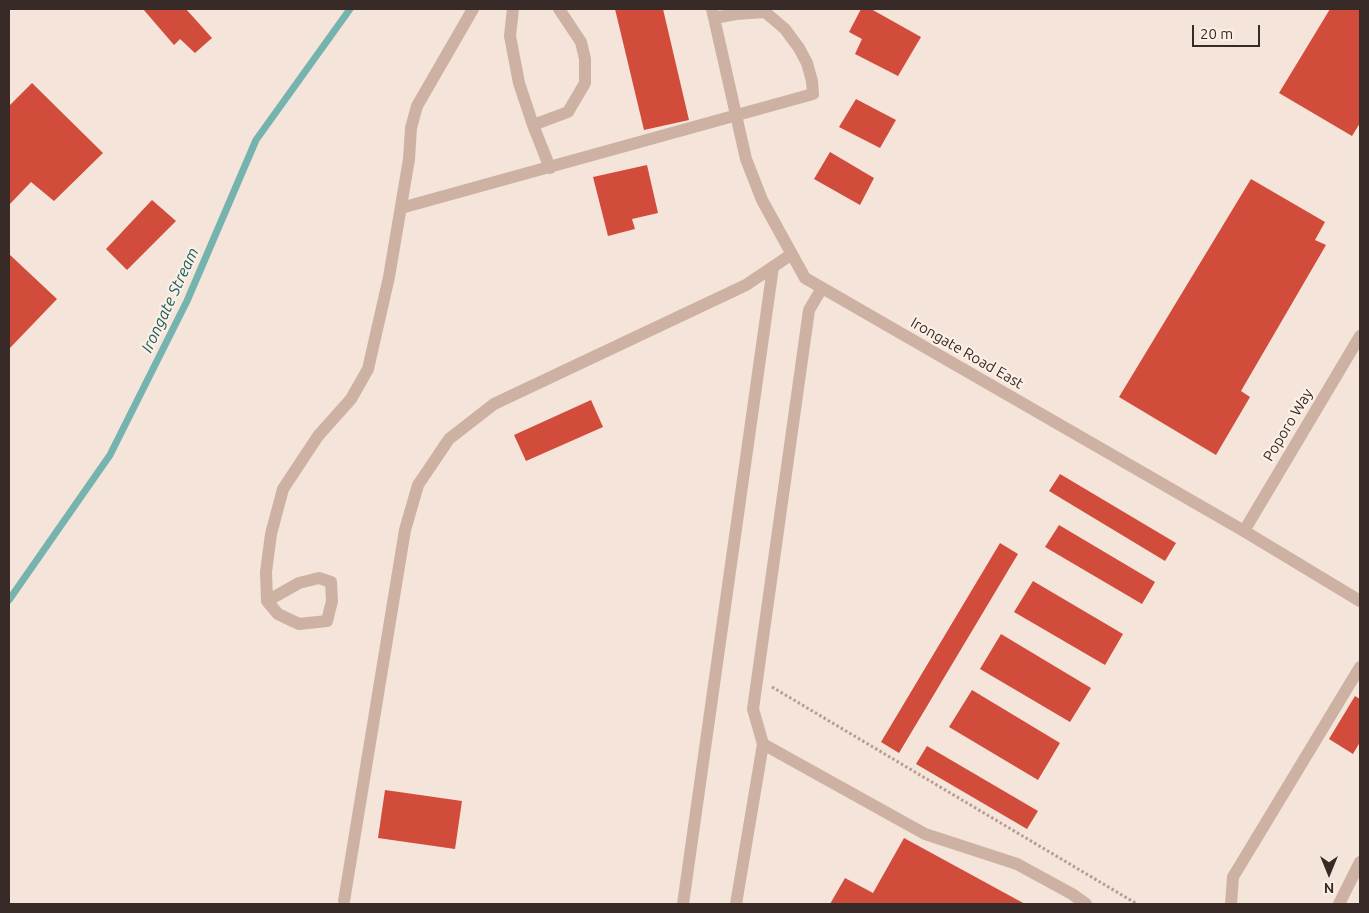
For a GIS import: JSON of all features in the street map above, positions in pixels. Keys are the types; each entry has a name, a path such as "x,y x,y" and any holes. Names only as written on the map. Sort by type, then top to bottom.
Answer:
{"street":[{"path":"267,601 299,583 319,578 331,582 332,601 327,620 299,624 278,614 267,601 266,572 271,534 283,488 318,436 351,399 368,369 389,277 409,159 411,128 416,106 473,9"},
{"path":"513,9 510,36 519,83 550,168"},
{"path":"533,125 568,112 585,82 585,59 581,42 559,9"},
{"path":"401,208 814,94 807,63 799,48 785,29 765,12 713,13"},
{"name":"Irongate Road East","path":"713,13 746,159 762,200 805,278 1244,531 1360,601"},
{"path":"344,900 405,530 418,485 449,439 494,404 746,285 792,254"},
{"path":"683,904 773,267"},
{"path":"736,904 763,744 753,709 809,310 822,288"},
{"name":"Poporo Way","path":"1244,531 1360,336"},
{"path":"1231,904 1234,877 1360,667"},
{"path":"763,744 925,834 1017,864 1072,894 1086,904"},
{"path":"1338,904 1360,862"}],"path":[{"path":"757,681 763,682 1137,904"}],"building":[{"path":"143,9 186,9 212,38 195,53 180,39 174,45"},
{"path":"615,9 663,9 689,120 644,130"},
{"path":"861,9 871,9 921,37 898,76 855,54 862,39 849,32"},
{"path":"1330,9 1360,9 1360,123 1352,136 1279,93"},
{"path":"32,83 103,153 54,201 31,182 9,205 9,106"},
{"path":"856,99 896,120 880,148 839,127"},
{"path":"830,152 874,178 860,205 814,179"},
{"path":"647,165 658,213 632,219 635,229 608,236 593,177"},
{"path":"1251,179 1325,222 1315,240 1326,245 1241,391 1250,397 1216,455 1119,397"},
{"path":"152,200 176,221 127,270 106,249"},
{"path":"9,254 57,299 9,349"},
{"path":"591,400 603,427 526,461 514,435"},
{"path":"1060,474 1176,543 1165,561 1049,491"},
{"path":"1059,525 1155,582 1142,604 1045,547"},
{"path":"1000,543 1018,554 899,753 881,742"},
{"path":"1033,581 1123,634 1105,665 1014,612"},
{"path":"1001,634 1091,688 1070,722 980,669"},
{"path":"972,690 1060,743 1038,780 949,727"},
{"path":"1355,696 1360,699 1360,742 1353,754 1329,739"},
{"path":"927,746 1038,811 1027,829 916,764"},
{"path":"385,790 462,801 455,849 378,838"},
{"path":"904,838 1025,904 830,904 845,878 873,893"}],"waterway":[{"name":"Irongate Stream","path":"9,600 110,455 187,301 256,140 350,9"}]}
